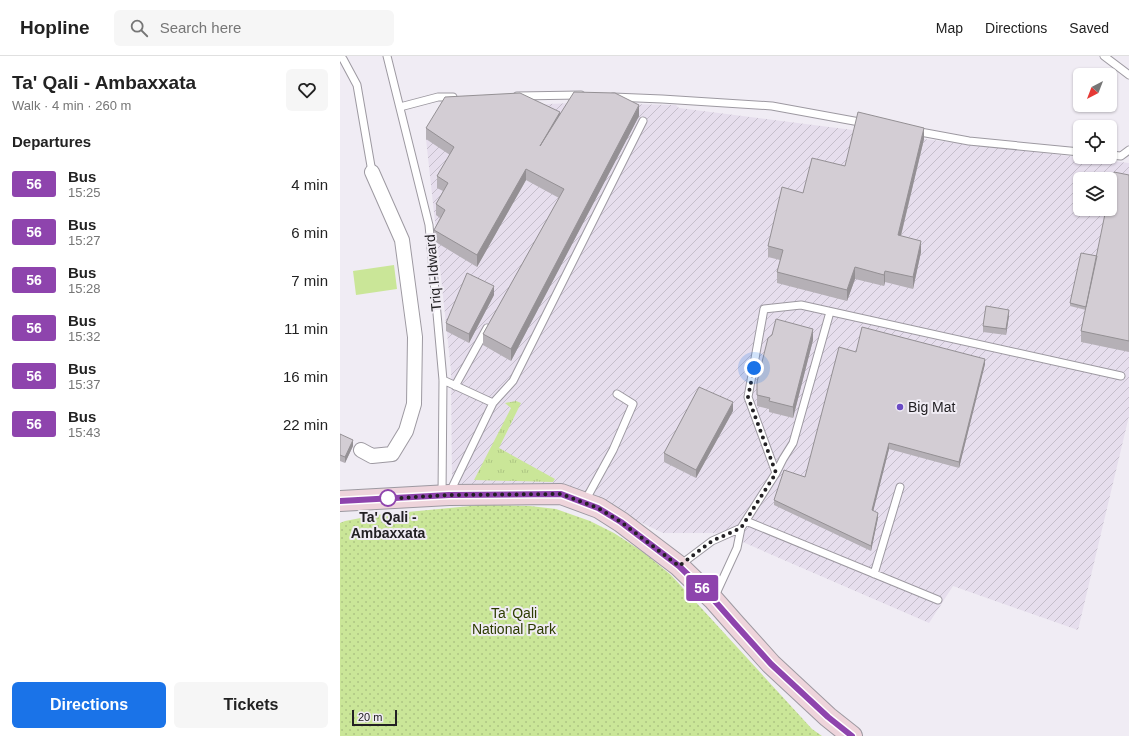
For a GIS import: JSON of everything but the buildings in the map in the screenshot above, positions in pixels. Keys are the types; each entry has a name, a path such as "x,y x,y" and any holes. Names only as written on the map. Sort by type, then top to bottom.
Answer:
{"main road":[{"path":"340,501 445,495 561,494 598,508 621,522 679,566 713,599 771,664 828,717 852,736"}],"street":[{"path":"361,450 372,456 392,454 406,431 414,404 415,337 402,240 372,172"}],"lane":[{"path":"340,56 343,58 357,85 372,172"},
{"name":"Triq l-Idward","path":"388,56 429,225 443,380 445,495"},
{"path":"1104,56 1129,74"},
{"path":"510,96 588,96"},
{"path":"602,96 772,106 871,124"},
{"path":"400,107 438,98 462,97"},
{"path":"445,495 492,404 513,381 643,120"},
{"path":"909,130 970,141 1073,151"},
{"path":"1117,156 1121,156 1129,150"},
{"path":"776,473 748,397 764,309 800,305 1121,376"},
{"path":"713,599 737,548 741,528 793,443 830,312"},
{"path":"455,386 490,323"},
{"path":"443,380 492,404"},
{"path":"584,502 613,450 633,404 617,394"},
{"path":"874,574 900,487"},
{"path":"746,521 938,600"},
{"path":"679,566 712,541 741,528"}],"shaded area":[{"path":"574,103 676,105 679,108 1073,156 1073,164 1117,164 1117,162 1129,163 1129,416 1078,630 953,586 929,623 722,533 663,533 564,486 452,484 451,370 426,139 445,108"}],"green space":[{"path":"394,265 397,289 356,295 353,271"},
{"path":"516,401 521,403 499,448 555,479 553,482 474,480 511,408 505,403"},
{"name":"Ta' Qali National Park","path":"481,505 530,506 556,509 590,521 614,533 643,552 671,575 812,729 822,736 340,736 340,523 376,515"}],"bus line":[{"name":"56","path":"340,501 449,495 561,494 598,508 621,522 679,566 713,599 771,664 828,717 852,736"}],"place":[{"name":"Big Mat","path":"900,407"},
{"name":"Ta' Qali - Ambaxxata","path":"388,498"}],"route":[{"path":"388,498 384,499 449,495 561,494 598,508 621,522 679,566 720,536 741,528 776,473 748,397 754,368"}]}
